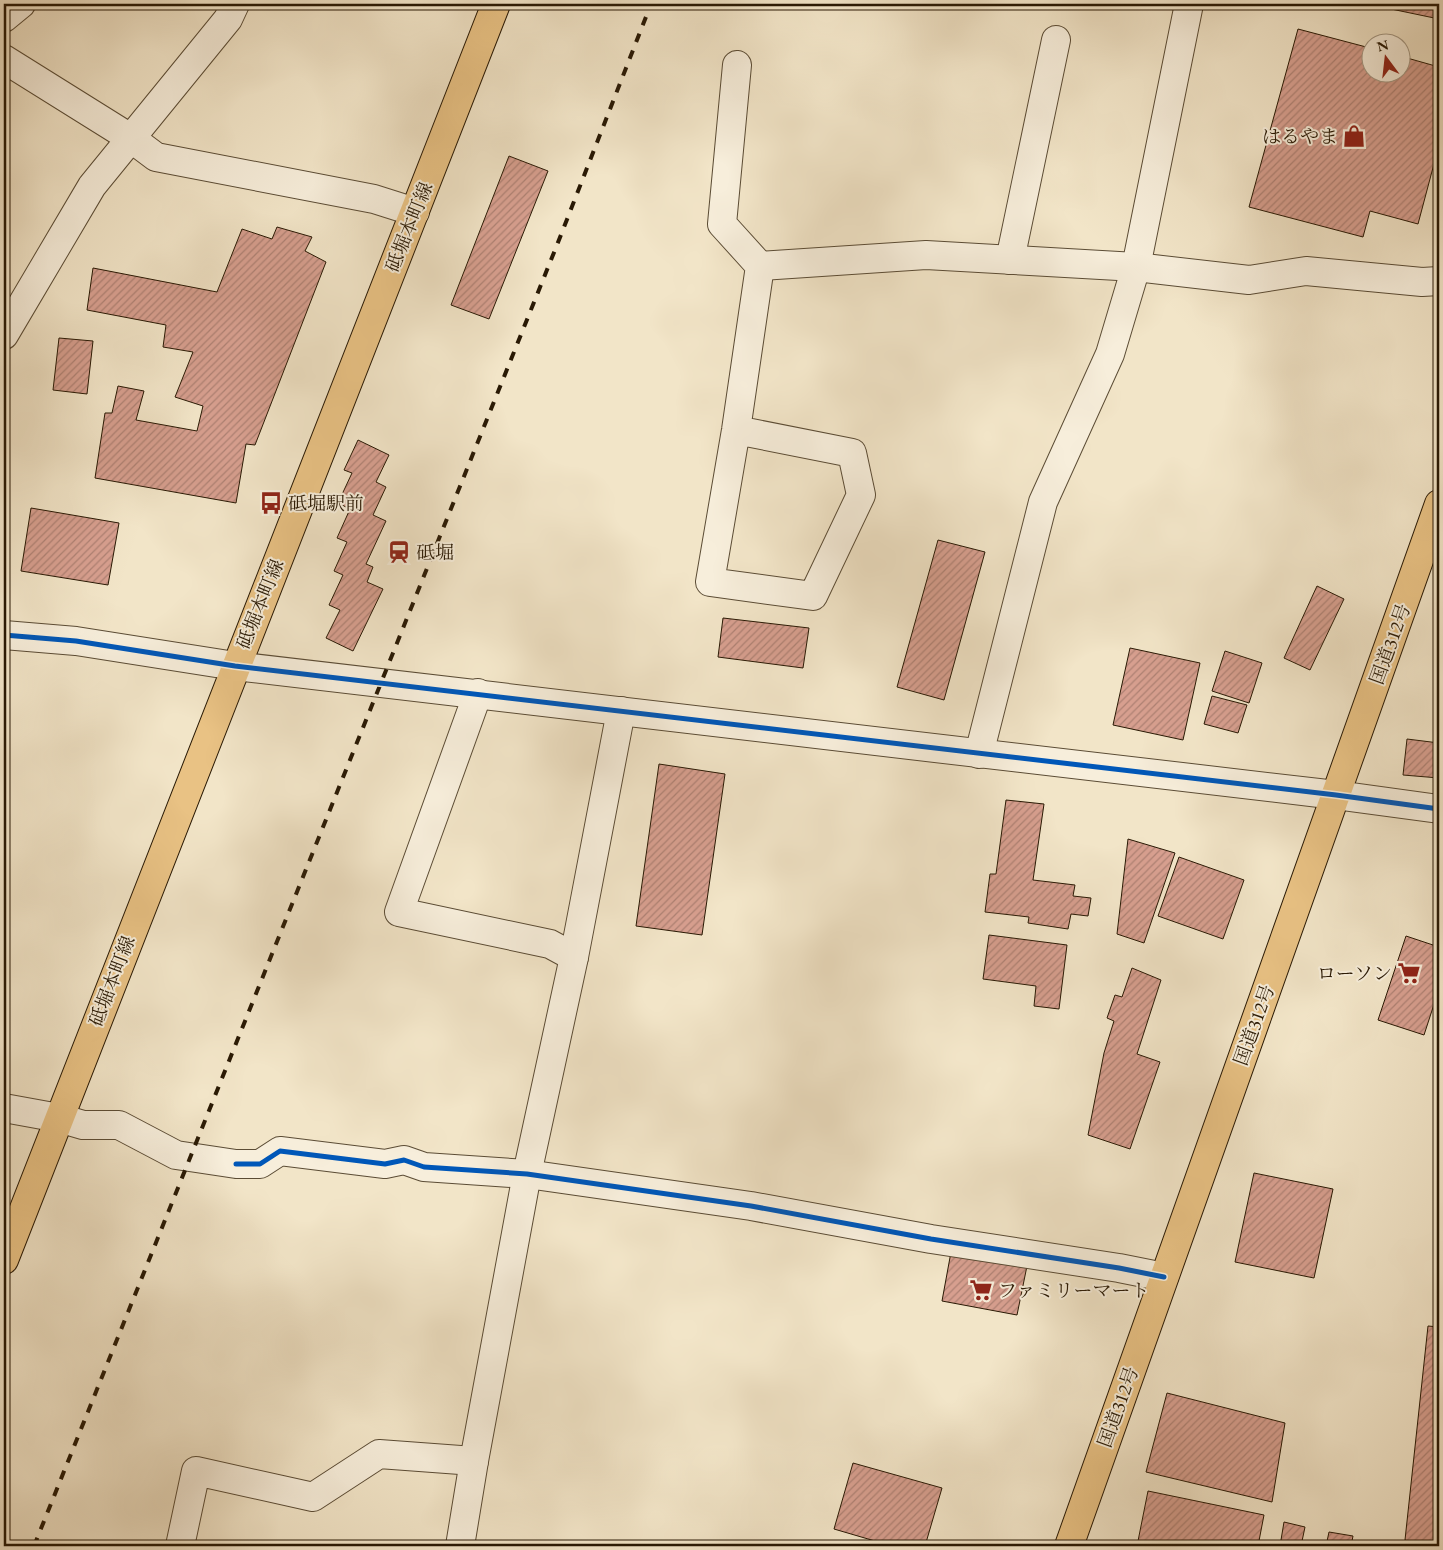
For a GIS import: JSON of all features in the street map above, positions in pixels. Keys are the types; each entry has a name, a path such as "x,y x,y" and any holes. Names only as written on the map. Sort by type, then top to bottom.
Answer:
{"main road":[{"name":"砥堀本町線","path":"4,1260 496,4"},
{"name":"国道312号","path":"1069,1546 1439,504"}],"street":[{"path":"4,18 20,4"},
{"path":"4,335 92,186 228,19 235,4"},
{"path":"979,754 1043,502 1110,354 1136,267 1190,4"},
{"path":"1010,260 1056,40"},
{"path":"4,59 132,139 156,157 374,199 415,212"},
{"path":"736,65 722,224 760,266"},
{"path":"760,266 926,255 1136,267 1249,280 1306,271 1422,282 1439,281"},
{"path":"736,430 852,454 861,495 813,596 710,582 736,430 760,266"},
{"path":"4,635 76,641 236,666 478,693 1336,795 1439,809"},
{"path":"478,693 399,912 550,944 574,957"},
{"path":"460,1546 527,1174 574,957 621,711"},
{"path":"4,1108 59,1118 83,1125 119,1125 176,1155 236,1164 260,1164 280,1150 385,1164 404,1160 424,1167 527,1174 751,1206 931,1239 1119,1268 1164,1277"},
{"path":"180,1546 196,1471 313,1497 379,1454 474,1461"}],"building":[{"path":"1439,4 1439,19 1372,5"},
{"path":"1298,29 1360,45 1360,82 1410,82 1410,59 1439,67 1439,145 1418,224 1370,211 1363,237 1249,207"},
{"path":"509,156 548,171 489,319 451,305"},
{"path":"277,227 312,237 305,251 326,262 255,445 246,444 236,503 95,478 105,413 112,413 118,386 144,391 136,420 197,431 203,406 175,397 193,352 163,347 166,325 87,310 93,268 217,292 242,229 272,239"},
{"path":"59,338 93,341 87,394 53,390"},
{"path":"358,440 389,455 376,482 386,487 373,515 386,521 366,564 373,567 367,582 383,589 353,651 326,638 340,610 329,605 343,575 334,571 347,542 337,538 350,509 338,503 352,473 344,470"},
{"path":"31,508 119,523 108,585 21,571"},
{"path":"938,540 985,552 944,700 897,687"},
{"path":"1317,586 1344,599 1310,670 1284,658"},
{"path":"723,618 809,628 803,668 718,657"},
{"path":"1130,648 1200,663 1183,740 1113,725"},
{"path":"1225,651 1262,663 1249,703 1212,691"},
{"path":"1212,696 1247,705 1238,733 1204,724"},
{"path":"1407,739 1439,743 1439,778 1403,775"},
{"path":"659,764 725,774 702,935 636,926"},
{"path":"1006,800 1044,804 1033,880 1075,885 1073,896 1091,898 1088,916 1071,914 1068,929 1028,923 1029,917 985,912 990,874 996,874"},
{"path":"1128,839 1175,853 1144,943 1117,934"},
{"path":"1179,857 1244,880 1223,939 1158,916"},
{"path":"989,935 1067,945 1059,1009 1034,1006 1036,986 983,979"},
{"path":"1406,936 1439,947 1439,989 1424,1035 1378,1020"},
{"path":"1132,968 1161,980 1137,1054 1160,1062 1130,1149 1088,1135 1104,1053 1114,1021 1107,1018 1115,995 1122,997"},
{"path":"1254,1173 1333,1189 1314,1278 1235,1262"},
{"path":"951,1252 1027,1266 1017,1315 942,1301"},
{"path":"1428,1326 1439,1327 1439,1546 1422,1546 1405,1540"},
{"path":"1167,1393 1285,1423 1272,1502 1146,1472"},
{"path":"853,1463 942,1488 925,1546 892,1546 834,1529"},
{"path":"1148,1491 1264,1515 1258,1546 1137,1546"},
{"path":"1284,1522 1305,1527 1301,1546 1280,1546"},
{"path":"1329,1532 1353,1536 1351,1546 1326,1546"},
{"path":"1371,1541 1395,1545 1370,1546"}],"railway":[{"path":"34,1546 557,245 651,4"}],"cycle path":[{"path":"4,635 76,641 235,666 1336,795 1439,809"},
{"path":"236,1164 260,1164 280,1151 385,1164 404,1160 424,1167 527,1174 751,1206 931,1239 1119,1268 1164,1277"}],"place":[{"name":"はるやま","path":"1354,136"},
{"name":"砥堀駅前","path":"271,503"},
{"name":"砥堀","path":"399,552"},
{"name":"ローソン","path":"1409,973"},
{"name":"ファミリーマート","path":"981,1290"}]}
